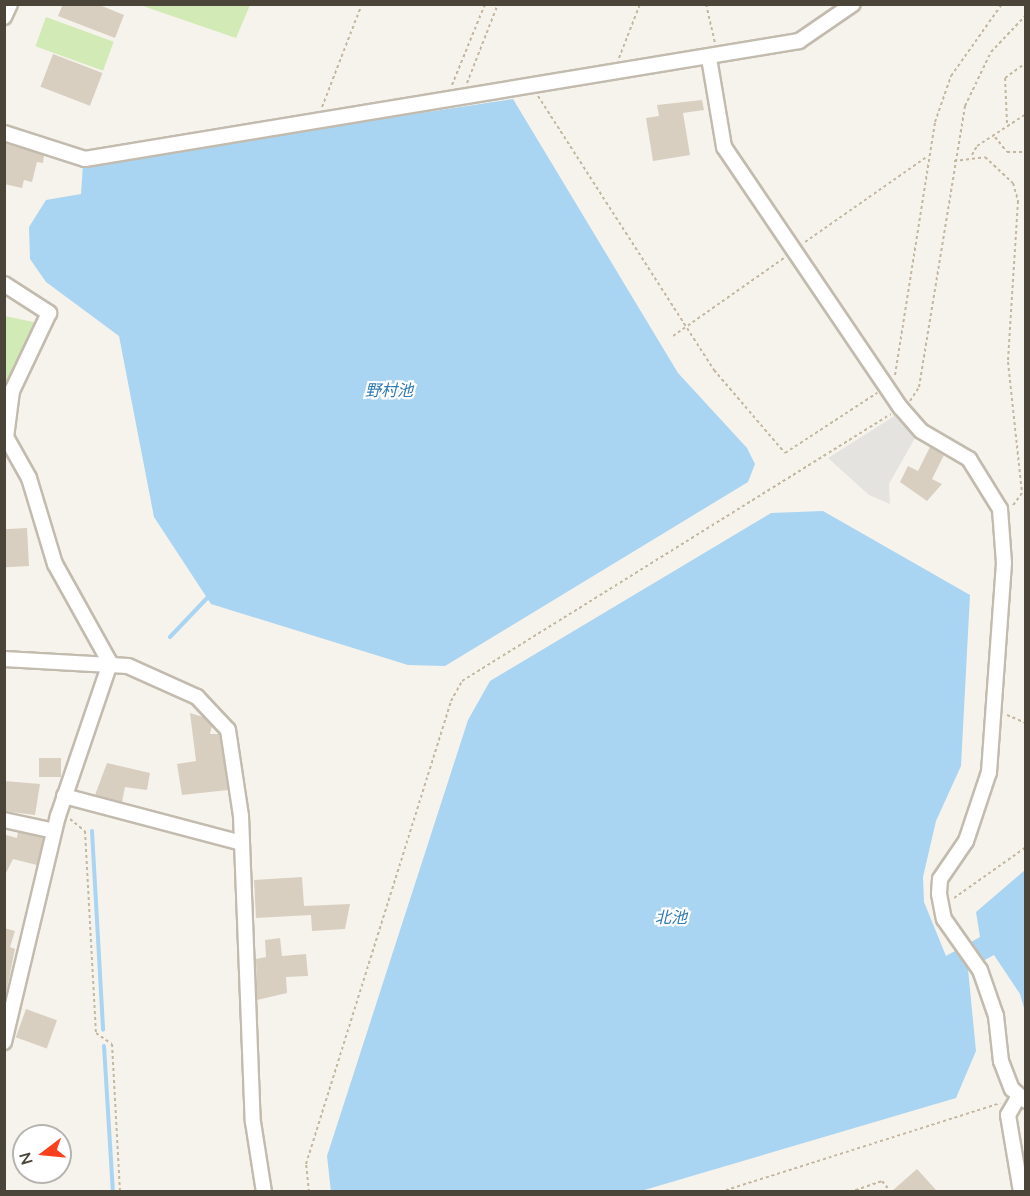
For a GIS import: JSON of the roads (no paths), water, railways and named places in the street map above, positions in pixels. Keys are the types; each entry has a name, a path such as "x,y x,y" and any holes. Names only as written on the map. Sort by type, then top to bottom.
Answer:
{"street":[{"path":"4,17 10,4"},
{"path":"4,133 85,159 319,118 713,57 799,41 853,4"},
{"path":"713,57 724,147 889,385 901,408 921,431 969,459 1000,509 1004,563 983,798 966,841 940,879 941,905 980,970 996,1016 1001,1061 1022,1099 1008,1115 1021,1191"},
{"path":"4,284 49,313 12,392 6,437 29,478 55,564 111,663 58,816 4,1042"},
{"path":"4,659 111,663 197,697 228,730 235,750 242,843 253,1122 264,1191"},
{"path":"64,796 242,843"},
{"path":"4,820 54,831"}],"water":[{"name":"野村池","path":"513,99 678,373 747,448 755,464 748,482 445,666 408,665 211,604 154,517 119,336 46,282 30,259 29,227 46,200 81,194 83,164"},
{"name":"北池","path":"823,511 970,595 961,766 936,821 923,877 924,902 946,956 980,937 976,912 1025,870 1026,1015 1020,994 994,955 968,969 976,1051 956,1098 641,1191 331,1192 327,1156 468,720 490,681 771,513"}],"waterway":[{"path":"170,637 210,595"},
{"path":"92,831 103,1030"},
{"path":"104,1046 113,1192"}]}
